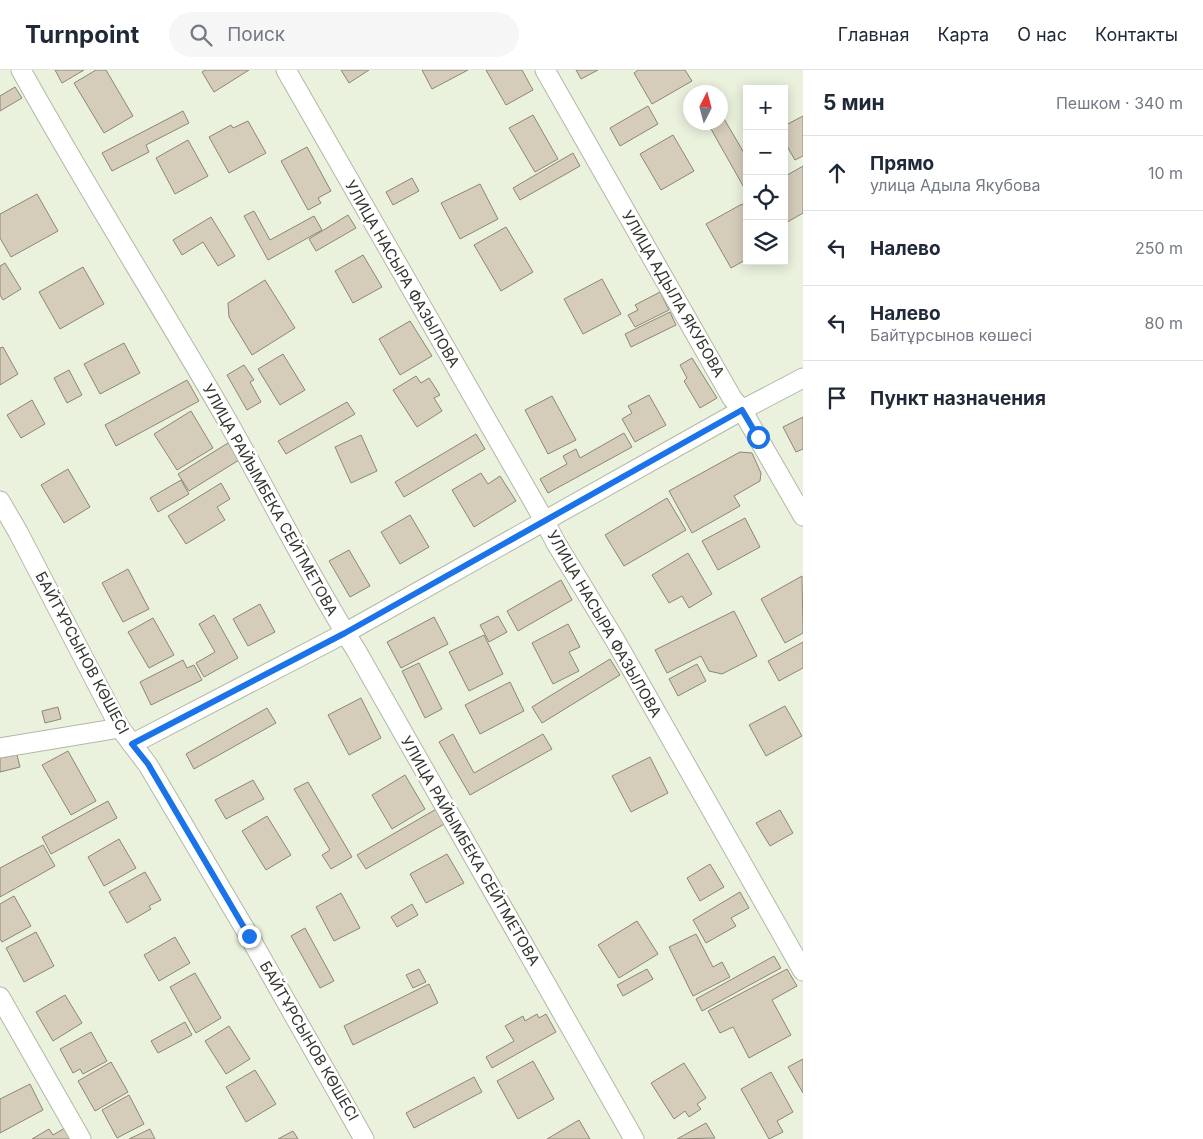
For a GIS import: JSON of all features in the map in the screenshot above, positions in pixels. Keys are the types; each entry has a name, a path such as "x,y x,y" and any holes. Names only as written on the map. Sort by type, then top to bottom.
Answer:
{"street":[{"name":"УЛИЦА РАЙЫМБЕКА СЕЙТМЕТОВА","path":"21,70 57,135 228,422 345,633 634,1139"},
{"name":"УЛИЦА НАСЫРА ФАЗЫЛОВА","path":"286,70 556,543 620,648 803,971"},
{"name":"УЛИЦА АДЫЛА ЯКУБОВА","path":"544,70 732,398 742,410 803,516"},
{"path":"132,744 345,633 544,520 803,378"},
{"name":"БАЙТҰРСЫНОВ КӨШЕСІ","path":"0,501 120,728 148,764 234,910 364,1139"},
{"path":"0,748 120,728"},
{"path":"0,997 81,1139"}],"building":[{"path":"55,70 84,70 62,83"},
{"path":"96,70 106,70 133,116 104,133 74,83"},
{"path":"205,70 249,70 214,92 202,72"},
{"path":"341,70 369,70 349,83"},
{"path":"422,70 468,70 432,89"},
{"path":"486,70 522,70 533,90 506,105"},
{"path":"576,70 598,70 581,79"},
{"path":"638,70 685,70 692,81 652,104 634,73"},
{"path":"15,87 22,98 0,111 0,96"},
{"path":"648,106 658,124 620,146 610,128"},
{"path":"183,111 189,123 146,145 149,152 112,171 102,153"},
{"path":"533,115 558,159 535,172 509,128"},
{"path":"803,116 803,156 795,160 788,148 788,124"},
{"path":"248,121 266,153 229,173 209,137 231,125 233,128"},
{"path":"728,126 743,151 743,186 712,130 728,130"},
{"path":"673,135 694,171 661,190 640,154"},
{"path":"188,140 208,176 175,194 156,158"},
{"path":"307,147 331,191 318,198 321,203 308,210 281,161"},
{"path":"573,153 580,166 520,200 513,188"},
{"path":"803,166 803,213 788,222 788,175"},
{"path":"412,178 419,191 393,205 386,192"},
{"path":"480,184 498,219 460,239 441,203"},
{"path":"37,194 58,231 11,257 0,238 0,214"},
{"path":"742,204 743,261 731,268 706,224"},
{"path":"254,211 270,240 314,216 322,230 268,260 244,216"},
{"path":"348,215 356,228 316,251 309,239"},
{"path":"211,217 235,256 218,266 203,242 182,255 173,240"},
{"path":"506,227 533,272 501,291 474,245"},
{"path":"363,255 382,287 353,303 335,271"},
{"path":"5,263 21,289 3,300 0,295 0,266"},
{"path":"83,267 104,304 60,329 39,292"},
{"path":"602,279 621,314 583,334 564,299"},
{"path":"265,280 295,328 252,355 229,317 228,303"},
{"path":"660,292 669,310 635,327 628,315 638,310 635,305"},
{"path":"670,312 676,325 631,347 625,334"},
{"path":"410,321 432,356 400,375 379,339"},
{"path":"124,343 140,373 100,394 84,364"},
{"path":"3,347 18,374 0,385 0,348"},
{"path":"283,354 305,390 280,405 258,369"},
{"path":"692,358 717,398 700,408 684,381 687,378 680,365"},
{"path":"244,365 254,380 250,382 261,402 247,410 227,375"},
{"path":"69,370 82,395 67,403 54,378"},
{"path":"416,376 421,383 429,378 440,395 434,398 442,411 417,427 393,390"},
{"path":"187,380 199,401 116,446 105,425"},
{"path":"649,395 666,425 635,442 622,419 632,413 628,406"},
{"path":"552,396 576,440 548,454 525,410"},
{"path":"32,400 45,424 21,438 7,415"},
{"path":"347,402 355,414 286,454 278,441"},
{"path":"191,411 213,448 177,470 154,434"},
{"path":"803,417 803,449 796,452 783,427"},
{"path":"624,433 632,447 548,493 540,479 567,464 563,456 576,449 580,458"},
{"path":"476,434 485,449 404,497 395,482"},
{"path":"361,435 377,471 351,483 335,447"},
{"path":"228,443 239,460 189,491 178,474"},
{"path":"740,452 752,453 761,473 760,481 734,496 740,506 692,533 669,491"},
{"path":"68,469 90,507 64,523 41,485"},
{"path":"481,473 488,484 500,476 516,501 474,527 452,490"},
{"path":"181,480 189,494 158,512 150,498"},
{"path":"221,483 230,499 217,507 225,520 186,544 168,516"},
{"path":"667,498 686,530 624,566 605,535"},
{"path":"410,515 429,547 400,564 381,532"},
{"path":"745,518 760,547 718,570 702,541"},
{"path":"349,550 370,586 350,597 329,561"},
{"path":"688,553 712,594 689,608 682,596 669,603 652,575"},
{"path":"128,569 149,609 123,622 102,583"},
{"path":"802,576 803,633 785,643 761,599"},
{"path":"561,580 572,600 518,631 507,611"},
{"path":"260,604 275,632 248,646 233,619"},
{"path":"734,611 757,656 722,674 709,671 701,656 667,673 655,650"},
{"path":"214,615 238,658 204,677 196,663 215,652 199,624"},
{"path":"498,616 507,632 489,642 480,625"},
{"path":"434,617 448,644 401,668 387,642"},
{"path":"153,618 174,655 149,668 128,632"},
{"path":"568,624 580,647 569,652 579,671 553,684 532,643"},
{"path":"484,635 503,674 469,691 449,652"},
{"path":"803,642 803,668 779,681 768,661"},
{"path":"610,659 620,675 542,723 532,707"},
{"path":"183,660 187,668 194,665 202,680 151,705 140,682"},
{"path":"419,663 442,709 425,718 402,671"},
{"path":"697,664 706,681 678,696 669,679"},
{"path":"510,682 524,711 480,734 465,705"},
{"path":"361,698 381,738 349,755 328,715"},
{"path":"785,706 802,736 766,756 749,725"},
{"path":"58,707 61,719 45,723 42,711"},
{"path":"267,708 276,723 194,769 186,754"},
{"path":"453,734 474,773 543,734 552,749 470,795 439,742"},
{"path":"68,751 96,801 71,815 42,765"},
{"path":"17,755 20,767 0,772 0,758"},
{"path":"650,757 668,793 631,812 612,776"},
{"path":"405,775 425,809 392,829 372,795"},
{"path":"253,780 264,799 226,819 215,800"},
{"path":"308,782 352,857 331,869 322,855 330,850 294,789"},
{"path":"108,801 117,818 51,854 42,837"},
{"path":"438,808 446,823 366,869 357,855"},
{"path":"780,810 793,833 770,846 756,823"},
{"path":"267,816 291,855 266,870 242,831"},
{"path":"119,839 136,868 104,886 88,857"},
{"path":"43,845 55,866 0,897 0,868"},
{"path":"447,854 464,883 426,903 410,874"},
{"path":"710,864 724,887 700,901 687,878"},
{"path":"145,872 161,900 149,906 151,909 127,923 109,892"},
{"path":"740,892 749,908 731,918 736,926 706,943 693,920"},
{"path":"341,893 360,928 334,941 316,907"},
{"path":"14,896 31,926 2,942 0,939 0,904"},
{"path":"412,904 418,915 397,927 391,917"},
{"path":"637,921 658,954 619,978 598,945"},
{"path":"305,928 334,981 320,988 291,936"},
{"path":"36,932 54,966 24,982 6,948"},
{"path":"696,934 713,967 722,962 730,977 693,996 669,947"},
{"path":"175,937 190,963 159,981 144,955"},
{"path":"774,956 781,968 702,1011 696,999"},
{"path":"419,969 426,982 413,988 406,975"},
{"path":"647,969 653,979 623,996 617,985"},
{"path":"787,969 797,986 772,1000 791,1035 749,1058 733,1027 720,1033 708,1011"},
{"path":"195,973 221,1018 196,1033 170,987"},
{"path":"429,984 438,1003 353,1045 344,1026"},
{"path":"65,995 82,1023 53,1041 36,1012"},
{"path":"537,1014 539,1018 546,1014 556,1032 492,1068 486,1057 514,1041 505,1026 523,1016 525,1021"},
{"path":"185,1022 192,1035 158,1053 151,1041"},
{"path":"229,1026 250,1059 226,1074 205,1041"},
{"path":"91,1032 107,1061 83,1074 80,1069 73,1073 60,1049"},
{"path":"803,1059 803,1093 788,1067"},
{"path":"533,1061 554,1099 518,1119 497,1081"},
{"path":"111,1062 128,1092 95,1111 78,1081"},
{"path":"684,1063 706,1098 697,1104 701,1109 689,1117 685,1111 674,1119 651,1083"},
{"path":"255,1070 276,1104 246,1122 226,1087"},
{"path":"771,1072 793,1112 777,1121 783,1132 769,1139 741,1089"},
{"path":"474,1077 482,1092 414,1128 406,1113"},
{"path":"30,1084 43,1110 0,1133 0,1099"},
{"path":"129,1095 144,1124 117,1138 102,1110"},
{"path":"579,1120 590,1139 547,1139"},
{"path":"706,1123 715,1138 677,1139"},
{"path":"65,1128 71,1138 69,1139 32,1139 49,1129 53,1135"},
{"path":"150,1129 155,1139 129,1139"},
{"path":"293,1131 298,1139 278,1139"}],"route":[{"path":"249,936 148,764 132,744 345,633 742,410 758,437"}]}
